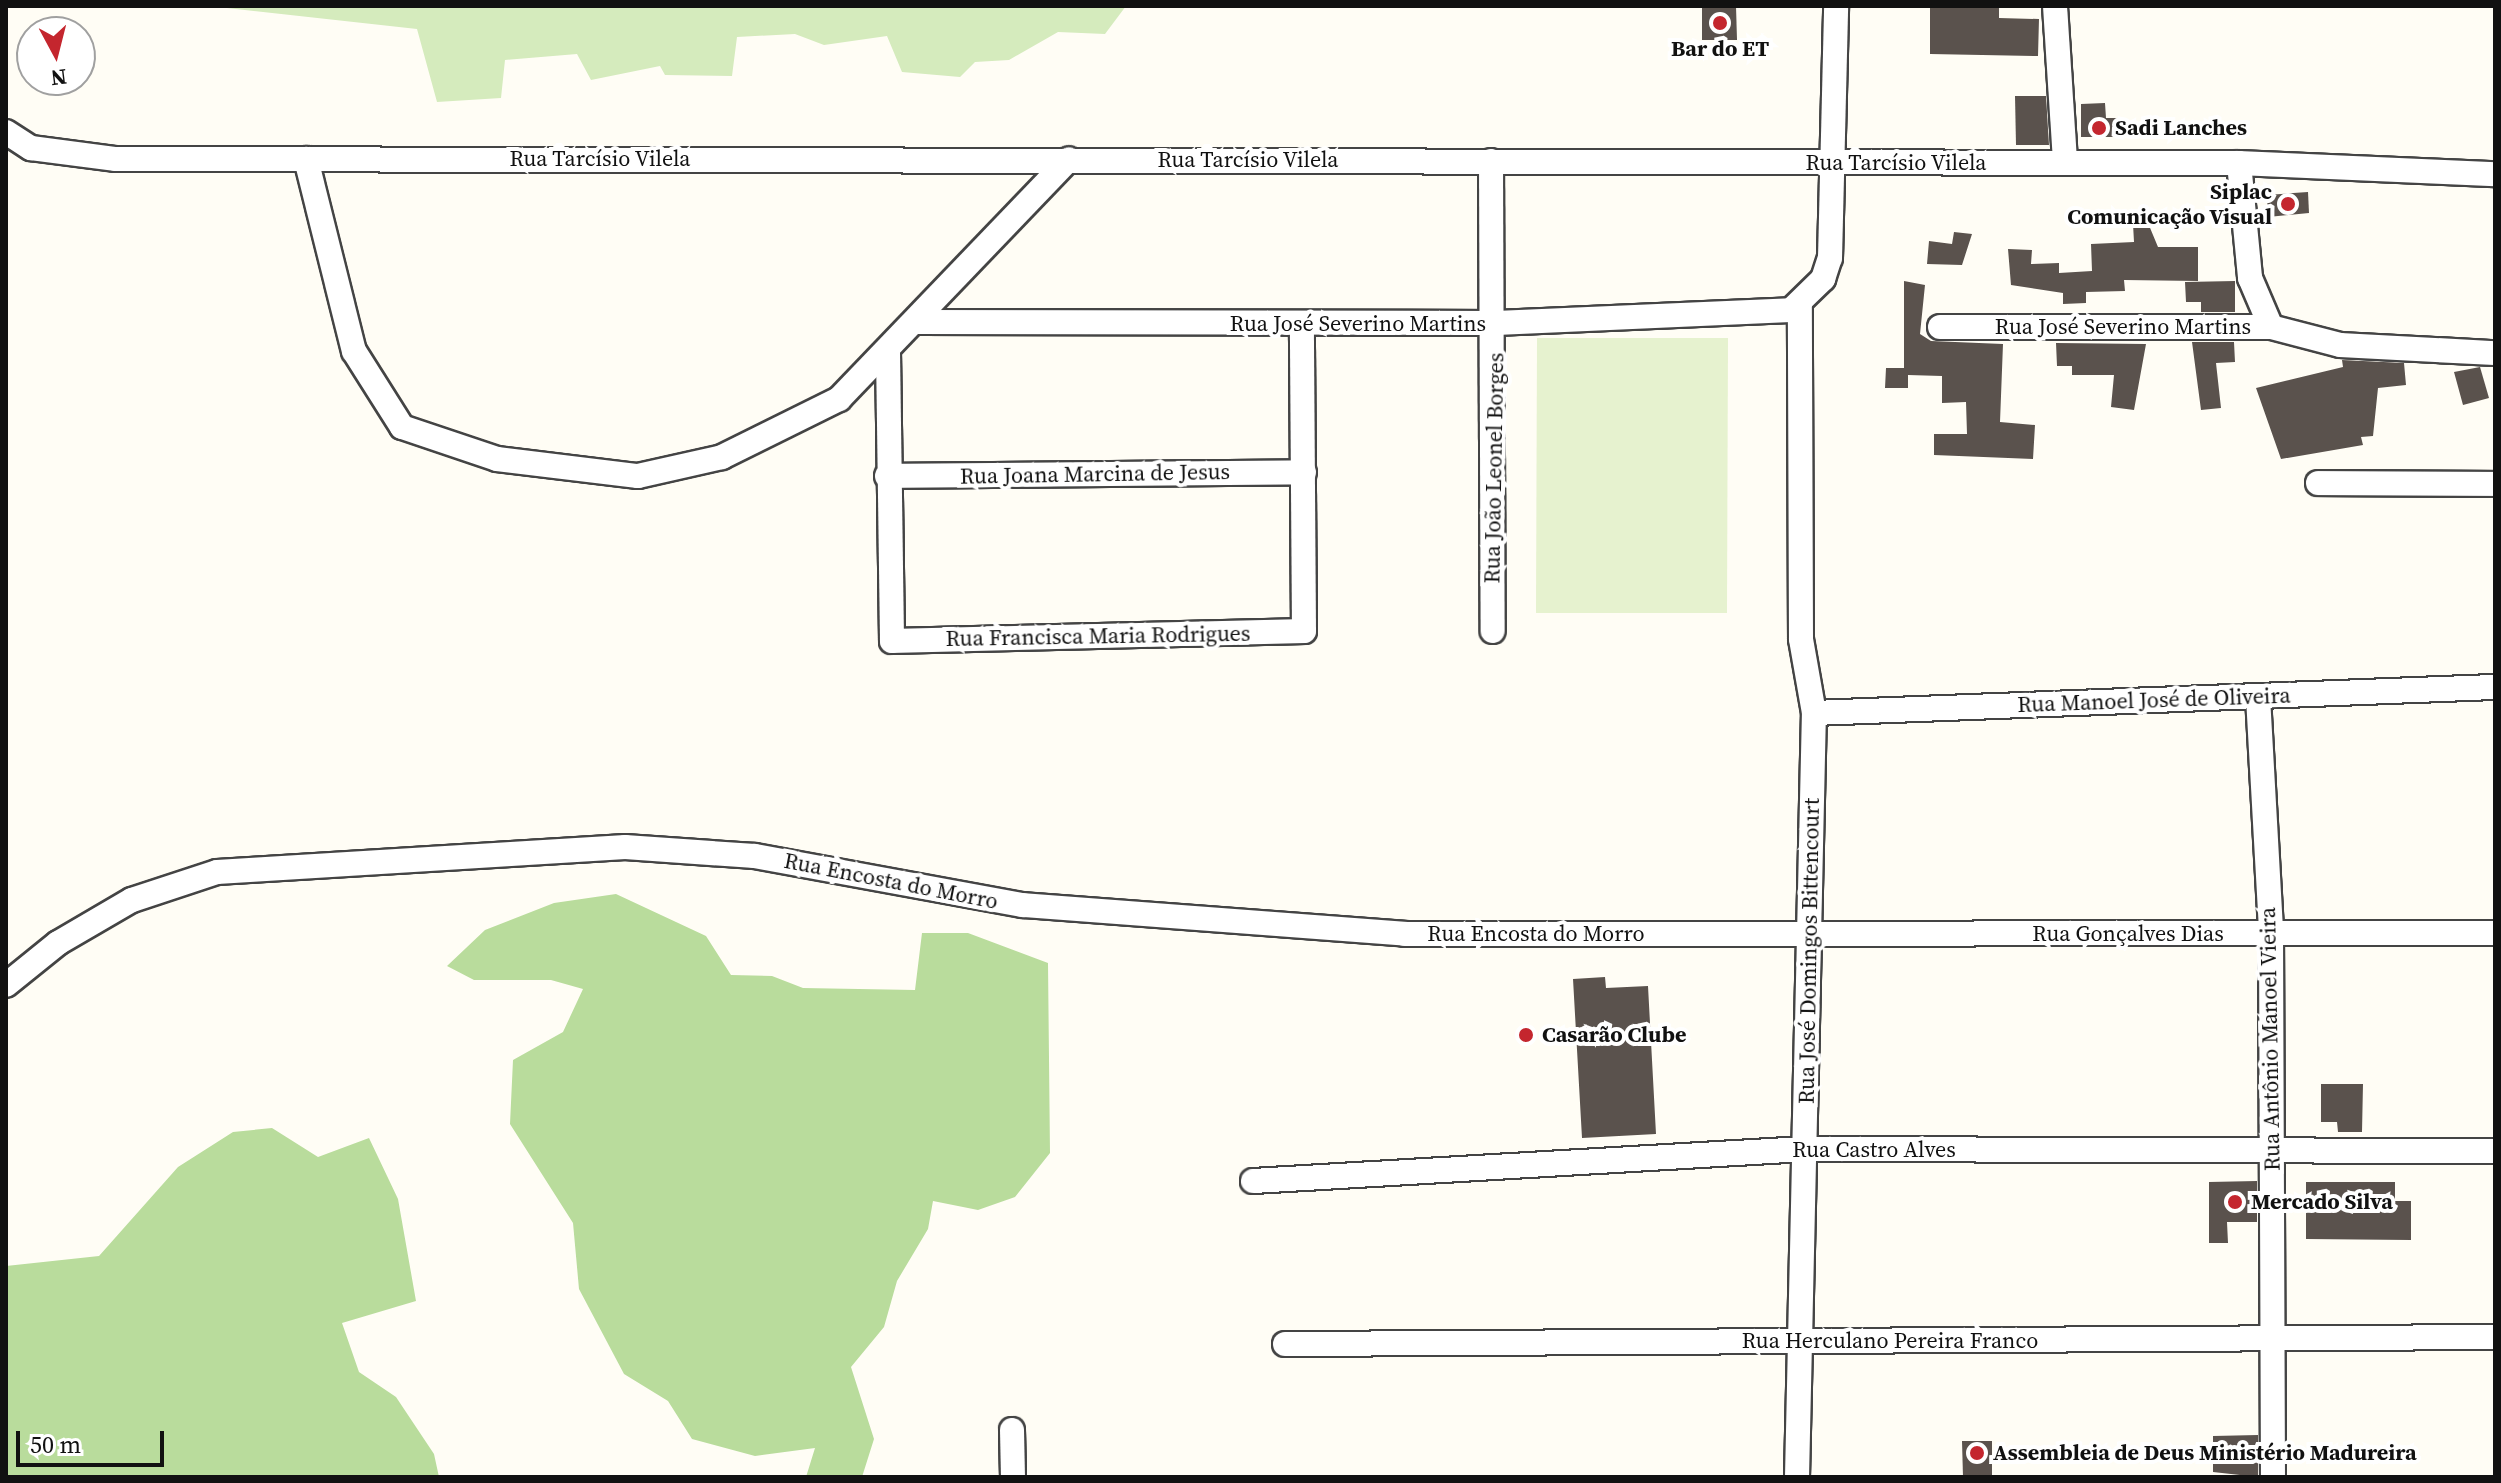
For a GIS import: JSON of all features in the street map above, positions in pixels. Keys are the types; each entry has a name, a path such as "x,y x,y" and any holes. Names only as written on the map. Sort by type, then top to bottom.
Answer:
{"street":[{"path":"1800,306 1830,258 1836,6"},
{"path":"2055,6 2065,162"},
{"name":"Rua Tarcísio Vilela","path":"6,132 31,148 65,156 2239,163 2495,174"},
{"path":"306,159 350,337 371,388 402,427 457,450 614,475 672,471 722,457 818,411 888,352 1069,159"},
{"name":"Rua João Leonel Borges","path":"1491,161 1496,323 1493,631"},
{"path":"2239,163 2250,278 2271,327"},
{"name":"Rua José Severino Martins","path":"915,322 1496,323 1800,306"},
{"name":"Rua José Domingos Bittencourt","path":"1797,1477 1814,713 1801,639 1800,306"},
{"path":"1302,325 1304,472"},
{"name":"Rua José Severino Martins","path":"1940,327 2271,327 2326,344 2495,353"},
{"path":"887,476 888,352"},
{"name":"Rua Joana Marcina de Jesus","path":"887,476 1304,472"},
{"name":"Rua Francisca Maria Rodrigues","path":"887,476 892,641 1304,631 1304,472"},
{"path":"2318,483 2495,484"},
{"name":"Rua Manoel José de Oliveira","path":"1814,713 2495,687"},
{"name":"Rua Antônio Manoel Vieira","path":"2258,697 2271,933 2273,1477"},
{"name":"Rua Encosta do Morro","path":"6,985 58,943 176,881 262,868 539,849 700,849 980,900 1302,928 1809,934"},
{"name":"Rua Gonçalves Dias","path":"1809,934 2495,933"},
{"name":"Rua Castro Alves","path":"1253,1181 1804,1149 2495,1151"},
{"name":"Rua Herculano Pereira Franco","path":"1285,1344 2495,1337"},
{"path":"1012,1430 1013,1477"}],"green space":[{"path":"209,6 1126,6 1105,34 1058,32 1009,60 975,62 960,77 902,72 887,36 824,45 795,34 737,37 732,76 665,75 660,66 591,80 577,54 505,60 501,98 437,102 417,29"},
{"path":"1537,338 1728,338 1727,613 1536,613"},
{"path":"616,894 706,936 731,975 772,976 803,988 915,990 922,933 968,933 1048,963 1050,1153 1015,1197 978,1210 933,1201 928,1229 897,1281 884,1327 851,1367 874,1439 862,1477 806,1477 815,1448 755,1456 692,1439 668,1401 624,1374 579,1289 573,1223 510,1124 513,1060 563,1032 583,989 551,980 474,980 447,966 485,930 554,903"},
{"path":"272,1128 318,1157 369,1138 398,1199 416,1301 342,1323 359,1372 396,1397 434,1454 439,1477 6,1477 6,1266 99,1256 178,1167 233,1132"}],"building":[{"name":"Bar do ET","path":"1702,6 1736,6 1737,40 1702,40"},
{"path":"1930,6 1999,6 1999,18 2039,19 2038,56 1930,54"},
{"path":"2015,96 2046,96 2049,145 2016,145"},
{"name":"Sadi Lanches","path":"2105,103 2106,118 2117,118 2117,137 2081,137 2081,104"},
{"name":"Siplac Comunicação Visual","path":"2308,192 2309,213 2268,217 2267,195"},
{"path":"2148,223 2158,247 2198,247 2198,281 2124,280 2125,291 2086,292 2086,303 2063,304 2063,293 2011,285 2008,249 2032,250 2031,264 2059,263 2059,273 2092,271 2091,244 2134,242 2133,224"},
{"path":"1954,232 1972,234 1962,265 1927,264 1929,241 1952,244"},
{"path":"1904,281 1925,285 1920,334 1931,341 2003,344 2000,422 2035,425 2033,459 1934,455 1934,434 1967,434 1966,402 1942,403 1942,376 1908,375 1908,388 1885,388 1886,368 1904,368"},
{"path":"2235,281 2235,312 2201,312 2201,302 2186,302 2185,282"},
{"path":"2192,342 2234,342 2235,362 2216,363 2221,408 2201,410"},
{"path":"2056,343 2146,344 2134,410 2111,407 2114,375 2072,375 2072,366 2057,366"},
{"path":"2342,360 2404,363 2406,385 2378,388 2373,436 2361,437 2363,445 2281,459 2256,388 2343,367"},
{"path":"2480,367 2489,398 2463,405 2454,372"},
{"path":"1605,977 1606,988 1648,986 1656,1134 1582,1138 1573,979"},
{"path":"2321,1084 2363,1084 2362,1132 2338,1132 2337,1122 2321,1122"},
{"name":"Mercado Silva","path":"2257,1181 2257,1222 2227,1222 2228,1243 2209,1243 2209,1182"},
{"path":"2306,1182 2395,1182 2395,1201 2411,1201 2411,1240 2306,1239"},
{"path":"2258,1435 2258,1477 2213,1472 2213,1436"},
{"name":"Assembleia de Deus Ministério Madureira","path":"1962,1441 1992,1441 1992,1477 1963,1477"}],"place":[{"name":"Bar do ET","path":"1720,23"},
{"name":"Sadi Lanches","path":"2099,128"},
{"name":"Siplac Comunicação Visual","path":"2288,204"},
{"name":"Casarão Clube","path":"1526,1035"},
{"name":"Mercado Silva","path":"2235,1202"},
{"name":"Assembleia de Deus Ministério Madureira","path":"1977,1453"}]}
